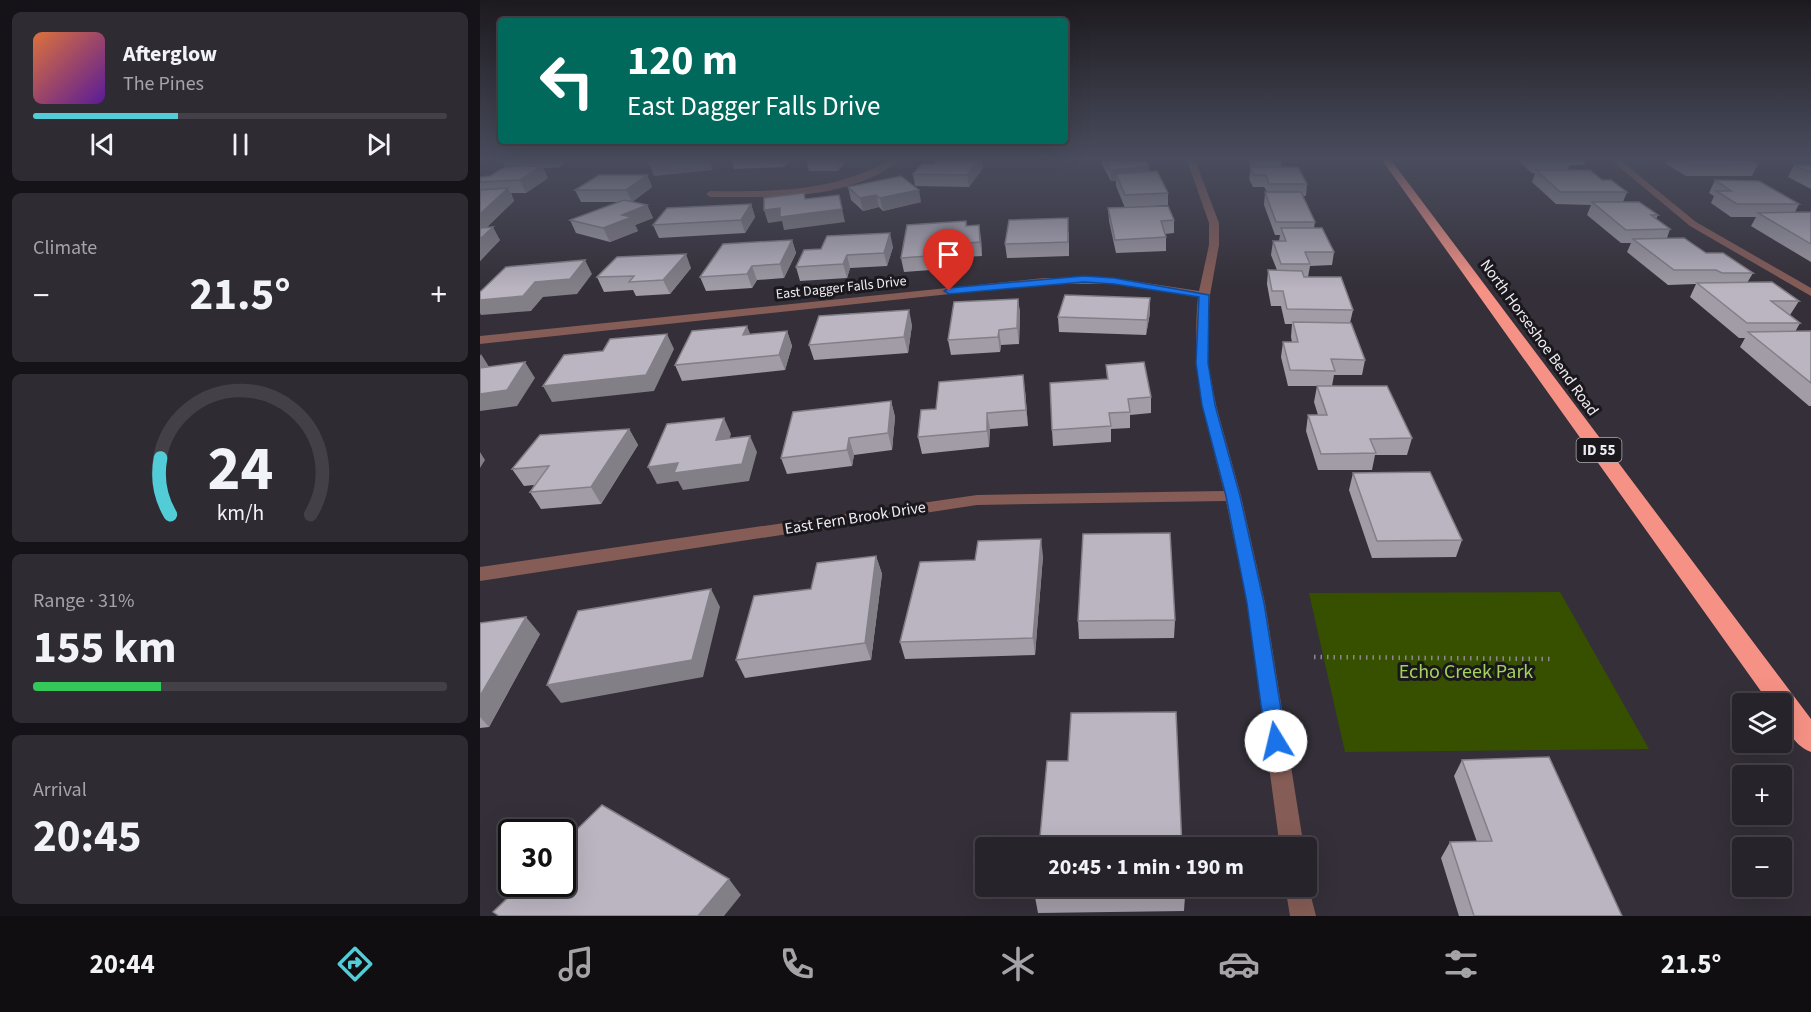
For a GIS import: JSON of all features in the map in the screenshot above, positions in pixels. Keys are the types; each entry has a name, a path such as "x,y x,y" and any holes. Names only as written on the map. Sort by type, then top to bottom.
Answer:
{"highway":[{"name":"North Horseshoe Bend Road","path":"1417,203 1811,740"}],"street":[{"path":"1207,203 1214,223 1215,234 1204,295 1202,363 1209,405 1233,496 1256,603 1290,837"},
{"path":"1667,203 1693,224 1811,292"},
{"name":"East Dagger Falls Drive","path":"480,340 1044,281 1114,281 1204,295"},
{"name":"East Fern Brook Drive","path":"480,574 977,500 1233,496"},
{"path":"1300,897 1303,916"}],"path":[{"path":"1314,657 1552,659"}],"green space":[{"name":"Echo Creek Park","path":"1560,592 1649,749 1345,752 1309,593"}],"building":[{"path":"480,203 492,203 480,214"},
{"path":"617,203 647,205 622,215 632,217 603,228 570,220"},
{"path":"764,203 841,203 842,209 780,217 780,208 764,210"},
{"path":"1269,203 1306,203 1315,222 1276,222"},
{"path":"1593,203 1640,203 1658,215 1651,215 1670,229 1626,230"},
{"path":"1735,203 1799,204 1737,204"},
{"path":"751,204 741,220 653,225 667,208"},
{"path":"1168,206 1174,220 1161,221 1166,237 1115,240 1108,208"},
{"path":"1811,212 1811,244 1758,213"},
{"path":"1068,218 1068,242 1005,244 1009,220"},
{"path":"966,221 966,226 979,225 980,242 942,245 941,255 901,258 907,225"},
{"path":"493,227 480,239 480,228"},
{"path":"1281,228 1322,228 1334,252 1305,252 1310,264 1281,264 1273,241 1286,241"},
{"path":"890,233 884,253 847,255 843,264 796,267 804,250 821,249 827,236"},
{"path":"1684,238 1706,253 1723,253 1753,273 1674,270 1633,239"},
{"path":"792,240 780,264 752,266 747,274 700,277 723,244"},
{"path":"686,254 663,280 629,282 634,276 597,277 617,257"},
{"path":"585,260 570,279 535,282 523,296 480,300 480,292 506,267"},
{"path":"1268,270 1302,271 1304,277 1341,277 1353,310 1287,309 1283,291 1272,291"},
{"path":"1772,282 1799,301 1771,301 1800,323 1747,323 1697,283"},
{"path":"1065,295 1150,298 1147,320 1058,317"},
{"path":"1018,299 1017,328 999,330 998,337 948,340 954,302"},
{"path":"909,310 904,337 809,345 819,316"},
{"path":"1293,322 1351,323 1365,360 1331,359 1335,371 1290,370 1283,342 1298,342"},
{"path":"747,326 743,335 787,331 779,355 675,365 692,331"},
{"path":"1811,331 1811,383 1748,332"},
{"path":"667,334 646,375 543,386 564,355 603,351 610,339"},
{"path":"525,362 507,390 480,394 480,368"},
{"path":"1144,362 1151,397 1128,399 1130,412 1109,413 1111,426 1052,430 1050,383 1108,379 1106,365"},
{"path":"1023,375 1026,410 987,413 987,431 918,437 921,410 936,409 939,382"},
{"path":"1317,386 1387,386 1412,438 1370,439 1376,453 1321,454 1308,415 1327,415"},
{"path":"891,401 888,433 849,438 847,450 781,458 793,412"},
{"path":"724,418 716,440 750,436 742,464 674,473 678,463 648,467 667,424"},
{"path":"629,429 591,487 530,492 549,466 512,469 540,435"},
{"path":"1430,472 1462,540 1377,541 1353,473"},
{"path":"1170,533 1175,620 1078,621 1083,534"},
{"path":"1041,539 1033,638 900,642 920,562 975,560 978,541"},
{"path":"876,556 865,643 736,660 754,596 811,589 817,563"},
{"path":"711,589 692,660 547,685 578,611"},
{"path":"526,617 480,696 480,623"},
{"path":"1176,712 1182,837 1040,837 1047,761 1068,761 1071,713"},
{"path":"1549,757 1622,916 1474,916 1450,842 1492,841 1462,760"},
{"path":"602,805 729,879 698,916 499,916 493,912 509,897 576,897 576,830"}],"route":[{"path":"949,291 1084,279 1114,281 1204,295 1201,327 1202,363 1209,405 1233,496 1256,603 1276,741"}]}
